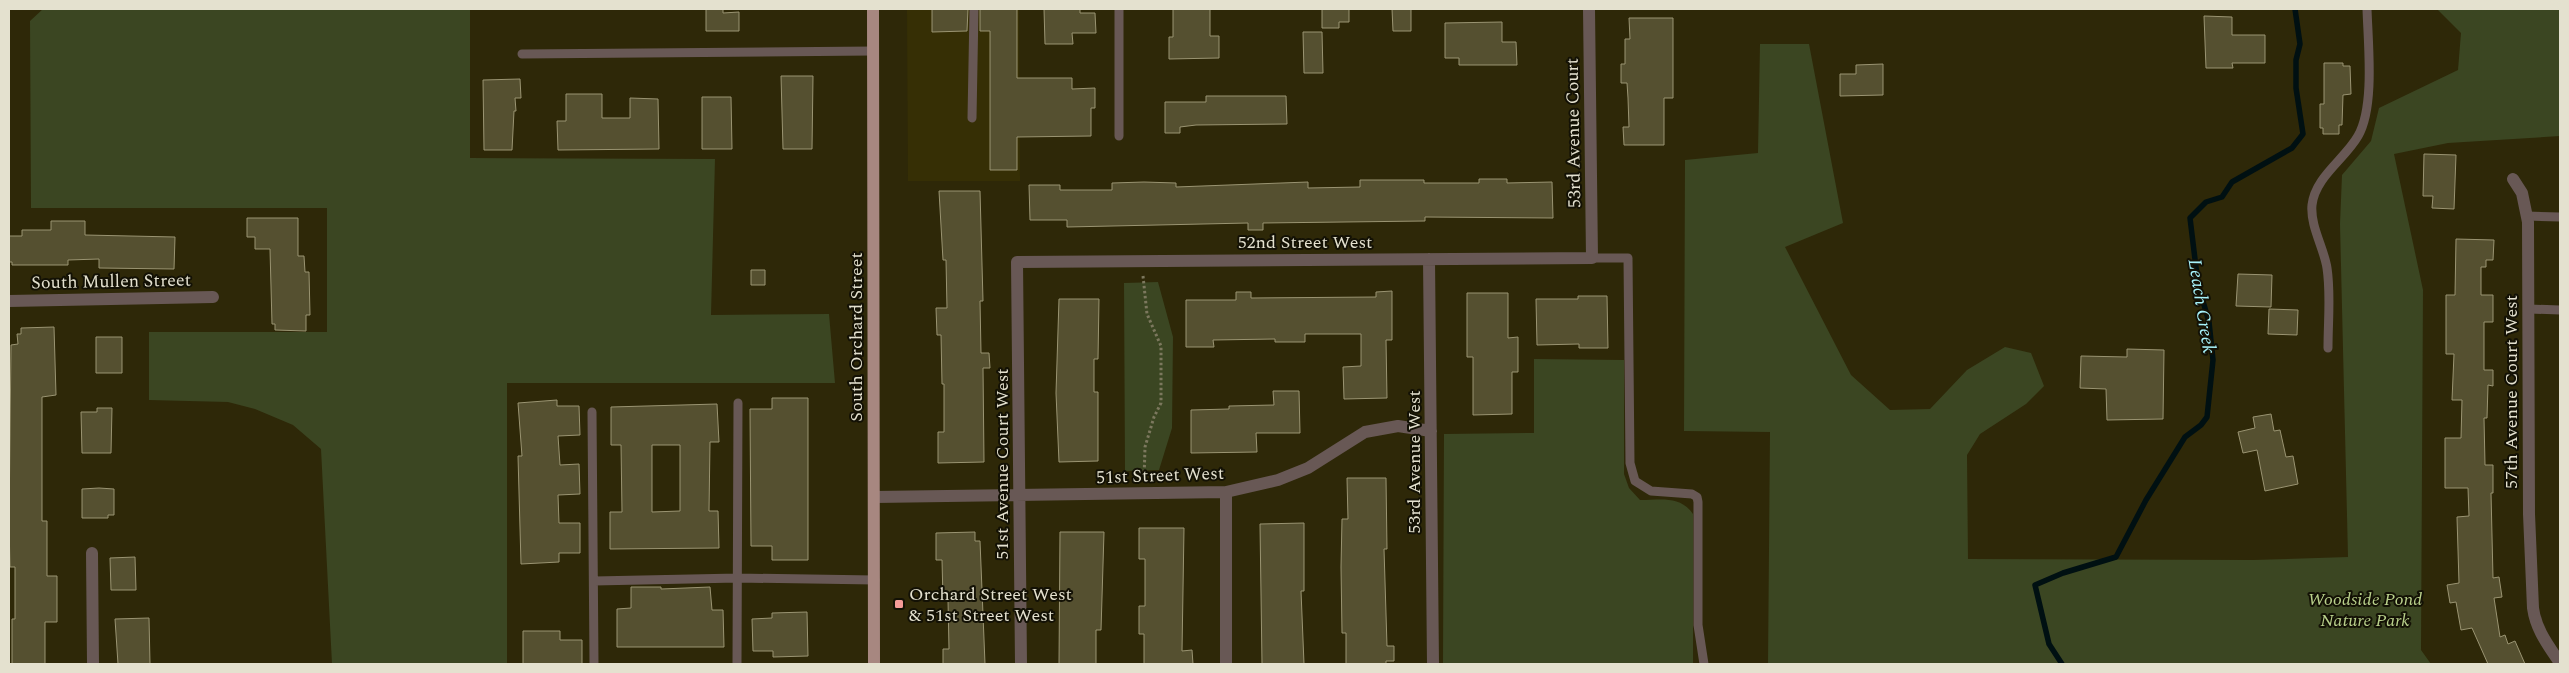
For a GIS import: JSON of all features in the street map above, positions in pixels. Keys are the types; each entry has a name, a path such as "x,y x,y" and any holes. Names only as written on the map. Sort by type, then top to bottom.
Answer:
{"main road":[{"name":"South Orchard Street","path":"873,9 874,664"}],"street":[{"name":"53rd Avenue Court","path":"1589,9 1592,258"},
{"name":"57th Avenue Court West","path":"2513,179 2522,194 2527,216 2529,514 2533,608 2535,622 2540,633 2560,663"},
{"name":"52nd Street West","path":"1018,262 1592,258"},
{"name":"53rd Avenue West","path":"1430,259 1433,664"},
{"name":"51st Avenue Court West","path":"1018,262 1021,664"},
{"name":"South Mullen Street","path":"9,300 213,297"},
{"name":"51st Street West","path":"875,498 1226,492 1278,480 1308,468 1365,432 1398,426 1431,431"},
{"path":"1226,492 1226,664"},
{"path":"92,553 94,664"}],"lane":[{"path":"972,118 974,9"},
{"path":"1119,9 1119,136"},
{"path":"2328,348 2329,281 2312,205 2330,170 2359,135 2364,119 2369,85 2368,9"},
{"path":"522,54 873,51"},
{"path":"2527,216 2560,217"},
{"path":"1592,258 1628,258 1630,463 1635,481 1651,491 1685,493 1697,497 1698,625 1704,664"},
{"path":"2529,310 2560,310"},
{"path":"737,664 738,403"},
{"path":"592,412 594,664"},
{"path":"594,581 738,578 875,580"}],"path":[{"path":"1144,261 1143,297 1152,330 1161,346 1161,403 1148,432 1144,454 1146,493"}],"shaded area":[{"path":"907,9 1019,9 1020,181 908,181"}],"green space":[{"path":"43,9 470,9 470,158 715,159 711,315 829,314 835,383 507,383 507,664 332,664 321,449 293,425 255,409 228,402 149,400 149,332 327,332 327,208 31,208 30,21"},
{"name":"Woodside Pond Nature Park","path":"2437,9 2560,9 2560,136 2448,143 2394,154 2423,290 2421,650 2431,664 1768,664 1770,432 1684,431 1685,160 1758,153 1760,44 1809,44 1843,223 1785,247 1851,375 1890,410 1930,409 1967,370 2005,347 2031,353 2044,386 2026,404 1980,434 1967,455 1968,559 2253,560 2348,557 2340,224 2342,175 2371,141 2379,108 2458,70 2461,33"},
{"path":"1158,282 1173,337 1172,428 1159,470 1125,471 1124,283"},
{"path":"1534,359 1624,360 1624,474 1629,488 1640,500 1663,499 1676,501 1688,508 1693,514 1693,664 1443,664 1444,434 1534,433"}],"building":[{"path":"706,9 723,9 723,13 739,12 739,31 706,31"},
{"path":"932,9 968,9 967,31 932,32"},
{"path":"980,9 1017,9 1017,78 1072,78 1072,89 1095,88 1095,108 1091,108 1091,136 1017,137 1017,170 990,170 990,31 980,31"},
{"path":"1044,9 1080,9 1080,13 1095,13 1096,33 1072,33 1073,44 1045,44"},
{"path":"1173,9 1210,9 1210,36 1219,36 1219,58 1169,59 1169,37 1173,37"},
{"path":"1322,9 1349,9 1349,22 1339,22 1339,28 1322,28"},
{"path":"1392,9 1411,9 1411,31 1393,31"},
{"path":"2204,16 2232,17 2232,35 2265,35 2265,63 2232,63 2233,68 2206,68"},
{"path":"1629,18 1673,18 1673,98 1664,98 1664,145 1624,145 1623,127 1629,127 1628,98 1627,83 1621,83 1621,64 1625,64 1625,39 1630,39"},
{"path":"1502,22 1502,42 1516,42 1517,65 1459,65 1459,58 1445,58 1445,23"},
{"path":"1303,32 1322,32 1323,73 1304,73"},
{"path":"2324,63 2343,63 2343,66 2350,66 2351,94 2343,95 2342,125 2339,125 2339,134 2323,134 2323,128 2320,128 2320,104 2324,104"},
{"path":"1883,64 1883,95 1840,96 1840,74 1856,74 1856,65"},
{"path":"781,76 813,76 812,149 783,149"},
{"path":"520,79 521,98 515,98 516,111 514,111 512,150 484,150 483,80"},
{"path":"566,94 602,94 602,118 630,118 630,98 658,99 659,149 558,150 557,121 566,121"},
{"path":"1206,96 1286,96 1287,124 1196,125 1180,127 1180,133 1165,133 1165,102 1206,102"},
{"path":"702,97 731,97 732,149 702,149"},
{"path":"2424,154 2456,155 2454,209 2432,208 2433,196 2423,196"},
{"path":"1479,179 1507,179 1507,183 1552,182 1553,218 1425,217 1425,221 1263,223 1263,230 1248,230 1248,223 1067,227 1067,220 1030,220 1029,185 1060,185 1060,190 1112,190 1112,183 1176,183 1176,187 1308,182 1308,188 1360,187 1360,180 1424,180 1424,183 1479,183"},
{"path":"939,191 980,191 983,301 980,301 981,353 989,353 990,368 983,368 984,462 938,463 938,432 944,432 944,384 942,384 941,335 937,335 936,308 947,308 946,260 943,260"},
{"path":"247,218 298,218 298,256 304,256 305,272 309,272 310,315 306,315 306,331 275,330 275,324 272,324 270,249 255,249 255,237 247,237"},
{"path":"51,221 85,221 85,235 175,237 174,269 99,268 99,259 68,260 68,265 12,265 12,262 9,262 9,236 22,236 22,230 51,230"},
{"path":"2456,239 2494,240 2493,260 2486,260 2486,267 2481,267 2481,295 2493,295 2493,322 2484,322 2484,370 2493,370 2493,386 2488,385 2487,418 2484,418 2485,465 2493,465 2493,493 2491,493 2493,578 2499,577 2502,597 2494,598 2500,637 2505,635 2508,644 2515,641 2525,664 2488,664 2472,628 2461,630 2456,602 2450,603 2447,585 2459,583 2457,517 2469,516 2468,488 2445,488 2445,438 2461,438 2462,400 2452,400 2454,354 2446,354 2446,295 2455,295"},
{"path":"751,270 765,270 765,285 751,285"},
{"path":"2238,274 2272,275 2271,307 2236,306"},
{"path":"1392,291 1392,340 1386,340 1387,398 1344,399 1343,367 1361,366 1361,334 1305,334 1305,342 1275,342 1275,339 1213,340 1214,347 1186,347 1186,300 1236,300 1236,292 1251,292 1251,298 1376,297 1376,292"},
{"path":"1467,293 1508,293 1508,338 1518,337 1518,372 1512,372 1512,414 1473,415 1473,357 1467,357"},
{"path":"1578,296 1607,296 1608,348 1579,348 1579,344 1537,345 1536,299 1578,299"},
{"path":"1059,299 1099,299 1098,359 1094,359 1094,392 1098,392 1098,461 1059,462 1056,393"},
{"path":"2269,309 2298,310 2297,335 2268,334"},
{"path":"54,327 56,395 42,397 42,521 47,521 47,576 57,576 57,622 45,622 45,664 12,664 12,619 15,619 15,567 10,567 9,525 11,345 18,344 17,334 21,334 21,328"},
{"path":"96,337 122,337 122,373 96,373"},
{"path":"2127,349 2164,350 2163,419 2107,420 2106,389 2080,388 2081,356 2127,357"},
{"path":"1273,391 1299,391 1300,433 1256,433 1257,452 1191,453 1191,410 1229,409 1229,406 1274,405"},
{"path":"772,398 808,398 808,560 772,560 772,546 751,546 750,409 772,409"},
{"path":"557,400 557,406 579,406 580,435 558,436 560,465 579,464 580,494 558,495 559,523 580,523 580,553 559,553 559,562 521,564 518,456 522,456 518,403"},
{"path":"717,404 719,442 710,442 709,511 718,511 719,548 610,549 610,512 622,512 621,445 611,445 611,407","holes":["652,445 680,445 680,511 652,512"]},
{"path":"97,408 112,408 111,453 82,453 81,412 97,412"},
{"path":"2271,414 2274,431 2280,430 2286,457 2293,456 2298,484 2265,491 2257,450 2243,453 2238,432 2255,428 2253,417"},
{"path":"1347,478 1386,478 1387,549 1384,549 1387,646 1394,646 1394,661 1386,661 1386,664 1346,664 1346,633 1342,633 1341,567 1342,519 1348,519"},
{"path":"82,489 114,489 114,515 108,515 108,518 82,518"},
{"path":"1304,523 1304,591 1301,591 1304,664 1262,664 1260,524"},
{"path":"1139,528 1184,528 1182,651 1192,650 1193,664 1144,664 1144,634 1139,634 1139,606 1145,606 1145,559 1139,559"},
{"path":"975,532 975,541 980,541 985,664 943,664 943,649 949,649 948,600 943,600 942,560 936,560 936,533"},
{"path":"1060,532 1104,532 1101,630 1096,630 1096,664 1059,664"},
{"path":"135,557 136,590 111,590 110,558"},
{"path":"631,587 661,587 661,589 710,587 712,610 723,610 724,647 617,647 617,609 631,608"},
{"path":"807,612 808,656 773,657 773,651 753,651 752,619 772,618 772,613"},
{"path":"149,618 150,664 118,664 115,619"},
{"path":"523,631 560,631 560,640 582,640 582,664 523,664"}],"waterway":[{"name":"Leach Creek","path":"2062,664 2049,644 2035,585 2063,573 2116,557 2146,500 2185,437 2201,425 2207,417 2213,360 2209,322 2198,284 2190,218 2206,202 2222,197 2232,182 2292,148 2303,134 2296,88 2296,60 2300,44 2295,9"}],"place":[{"name":"Orchard Street West & 51st Street West","path":"899,604"}]}
